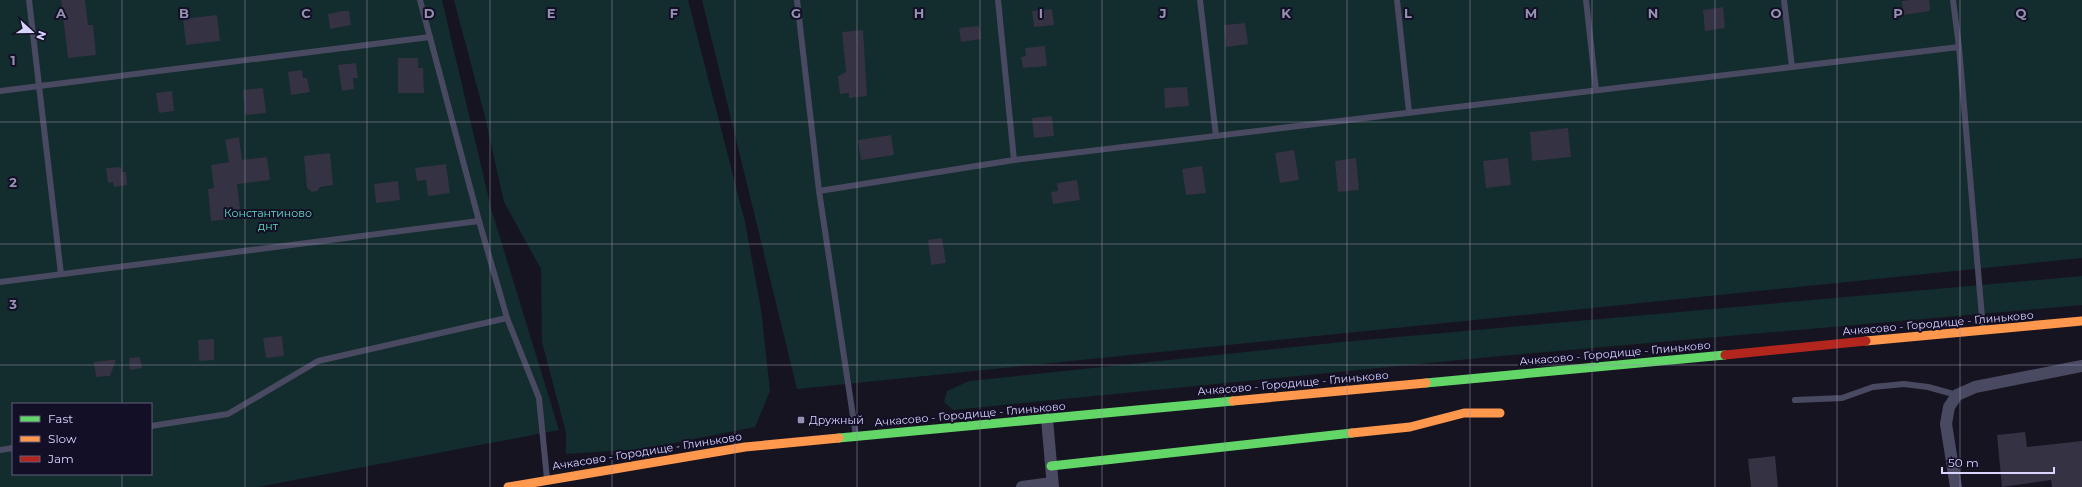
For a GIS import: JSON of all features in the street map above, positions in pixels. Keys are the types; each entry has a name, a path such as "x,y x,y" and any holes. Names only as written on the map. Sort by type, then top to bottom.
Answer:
{"street":[{"name":"Ачкасово - Городище - Глиньково","path":"508,487 548,483 745,447 2082,322"},
{"path":"1956,487 1946,424 1949,407 1957,395 1975,387 2082,366"},
{"path":"1051,466 1410,427 1464,413 1500,413"},
{"path":"1022,487 1053,485 1047,418"}],"lane":[{"path":"29,0 61,274"},
{"path":"420,0 479,221 507,318 539,398 548,483"},
{"path":"798,0 819,190 856,436"},
{"path":"998,0 1014,160"},
{"path":"1200,0 1216,136"},
{"path":"1397,0 1409,112"},
{"path":"1586,0 1596,90"},
{"path":"1784,0 1792,67"},
{"path":"1953,0 1959,47 1983,331"},
{"path":"0,91 430,37"},
{"path":"819,190 1014,160 1959,47"},
{"path":"0,282 479,221"},
{"path":"152,426 228,414 318,361 507,318"},
{"path":"1795,400 1842,398 1873,387 1904,384 1928,387 1957,395"},
{"path":"0,450 12,448"}],"green space":[{"name":"Константиново днт","path":"0,0 442,0 491,208 559,430 258,487 0,487"},
{"path":"454,0 688,0 745,222 761,309 770,391 755,427 643,449 566,454 566,433 542,342 541,269 504,202 484,113"},
{"path":"702,0 2082,0 2082,258 797,389"},
{"path":"2082,276 2082,305 1490,357 953,410 944,402 947,391 969,381 1342,342"}],"building":[{"path":"61,0 85,0 88,25 93,25 96,55 68,58"},
{"path":"1929,0 1930,11 1903,15 1902,1"},
{"path":"1723,7 1725,28 1705,31 1703,10"},
{"path":"1052,9 1054,25 1034,27 1032,11"},
{"path":"349,11 351,25 330,29 328,14"},
{"path":"217,15 220,41 186,45 183,19"},
{"path":"1245,23 1248,44 1226,47 1224,25"},
{"path":"979,26 981,39 961,42 959,28"},
{"path":"863,30 867,96 849,98 849,93 840,94 838,76 846,72 842,32"},
{"path":"1045,46 1047,66 1023,68 1021,57 1026,56 1025,48"},
{"path":"398,58 418,58 418,68 423,68 424,93 398,93"},
{"path":"356,63 358,78 353,78 354,89 342,91 338,65"},
{"path":"302,70 303,78 307,78 310,92 291,95 288,72"},
{"path":"1187,87 1189,106 1165,108 1164,88"},
{"path":"263,88 266,113 245,115 243,90"},
{"path":"172,91 174,111 159,113 156,93"},
{"path":"1052,116 1054,136 1034,138 1032,118"},
{"path":"1568,128 1571,157 1532,161 1530,132"},
{"path":"891,135 894,155 861,160 858,140"},
{"path":"239,137 242,160 267,157 270,180 237,184 241,216 232,216 232,219 211,221 208,189 214,188 211,165 229,162 225,140"},
{"path":"1294,150 1299,180 1280,183 1275,153"},
{"path":"330,153 333,185 320,187 317,191 312,192 307,188 304,156"},
{"path":"1356,158 1359,190 1338,192 1335,161"},
{"path":"1508,158 1511,185 1486,188 1483,161"},
{"path":"446,164 450,193 428,196 426,180 417,181 415,168"},
{"path":"1202,166 1206,193 1186,195 1182,169"},
{"path":"121,167 122,172 126,172 127,185 114,187 113,182 108,183 106,168"},
{"path":"1077,180 1080,200 1053,204 1051,192 1058,191 1057,183"},
{"path":"398,181 400,200 376,203 374,184"},
{"path":"942,238 946,263 931,265 928,240"},
{"path":"282,336 284,356 266,358 263,338"},
{"path":"214,339 214,360 199,361 198,340"},
{"path":"140,357 142,368 130,370 129,358"},
{"path":"116,360 110,376 96,377 94,362"},
{"path":"2025,432 2027,447 2082,441 2082,487 2052,487 2051,480 2002,487 1997,435"},
{"path":"1775,456 1778,487 1751,487 1748,459"}],"traffic: fast":[{"path":"1426,383 1725,355"},
{"path":"839,438 1233,401"},
{"path":"1051,466 1352,433"}],"traffic: slow":[{"path":"1866,341 2082,321"},
{"path":"1233,401 1426,383"},
{"path":"1352,433 1410,427 1464,413 1500,413"},
{"path":"508,487 745,447 839,438"}],"traffic: jam":[{"path":"1725,355 1866,341"}],"place":[{"name":"Дружный","path":"801,420"}]}
